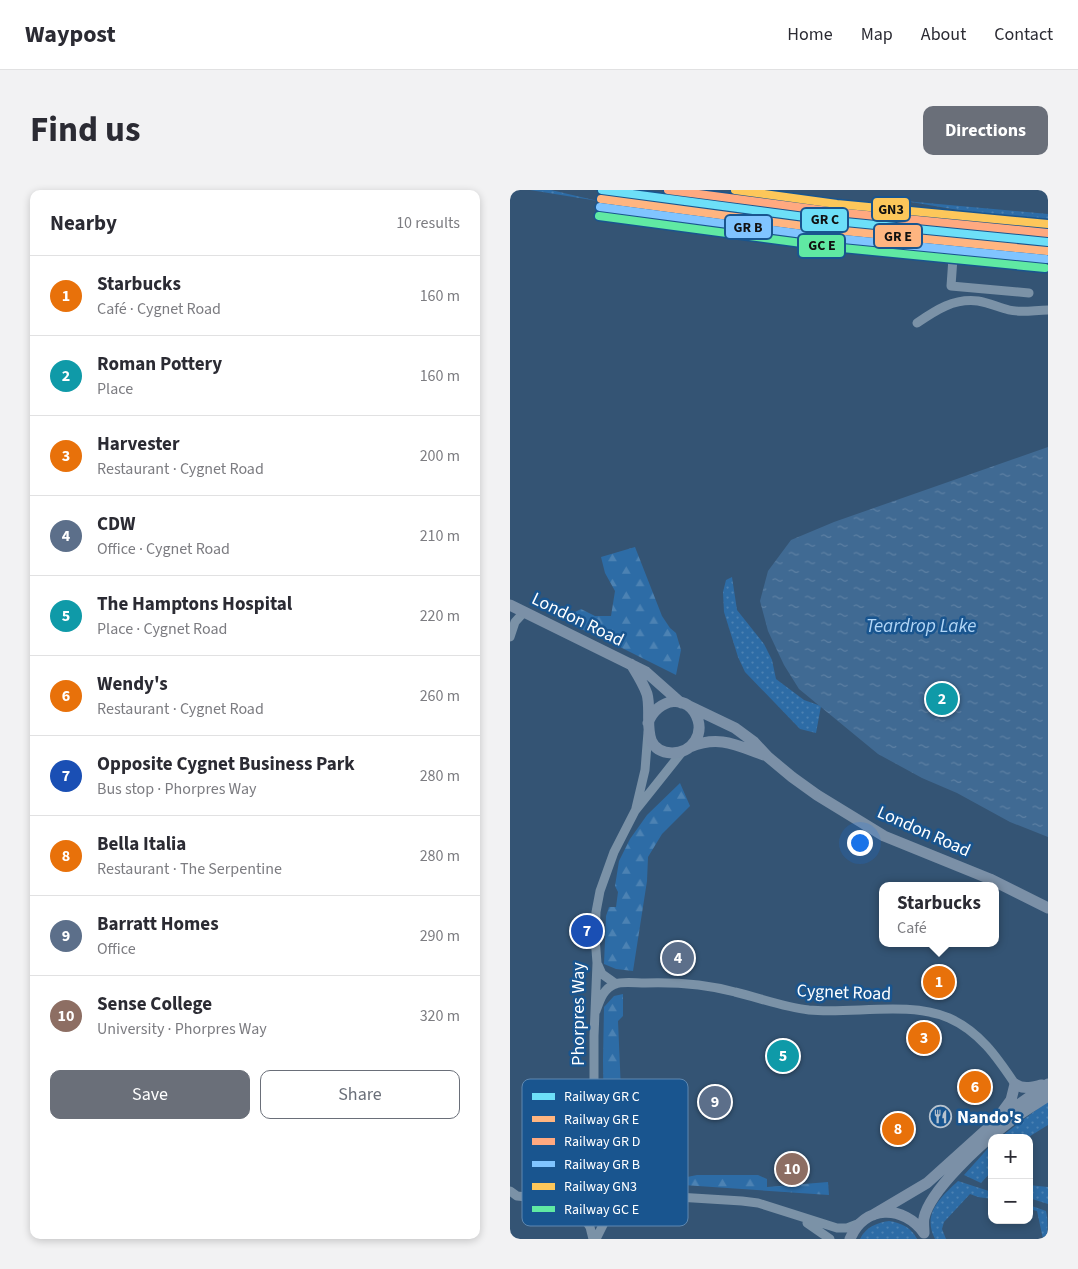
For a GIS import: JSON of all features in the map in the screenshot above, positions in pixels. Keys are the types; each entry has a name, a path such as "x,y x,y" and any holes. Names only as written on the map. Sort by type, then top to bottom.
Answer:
{"main road":[{"name":"London Road","path":"510,605 646,672 685,704 735,728 754,742 768,757 817,795 884,836 996,882"},
{"name":"London Road","path":"631,664 642,682 647,695 649,710 648,726"},
{"path":"672,701 685,704 694,711 699,727 698,734 686,750 667,752 660,749 650,738 648,726 651,714 656,708 672,701"},
{"name":"London Road","path":"686,750 707,741 725,741 768,757"},
{"name":"London Road","path":"999,884 1048,908"},
{"path":"998,1119 1011,1100 1015,1084 1028,1088 1048,1084"},
{"path":"850,1239 860,1223 927,1183 998,1119 1048,1084"},
{"path":"925,1236 923,1218 932,1200 944,1184 961,1165 1004,1126 1048,1096"},
{"path":"873,1215 885,1212 908,1217 917,1224 925,1236"}],"street":[{"path":"953,258 951,286 1029,292"},
{"path":"978,301 981,288"},
{"path":"917,323 944,306 966,300 1015,310 1048,310"},
{"path":"510,637 515,622 524,612"},
{"name":"Phorpres Way","path":"635,811 645,770 648,726"},
{"name":"Phorpres Way","path":"594,1079 596,912 604,874 635,811 686,750"},
{"path":"596,958 602,974 616,984 605,991 600,998 596,1012"},
{"path":"594,1036 592,1021 592,968 596,958"},
{"name":"Cygnet Road","path":"616,984 678,982 709,986 777,1005 810,1010 907,1009 932,1012 965,1026 980,1038 1003,1065 1015,1084"},
{"path":"510,1191 517,1196 522,1196"},
{"path":"688,1198 742,1201 758,1204 837,1228 847,1228 860,1223"},
{"path":"784,1212 812,1225 830,1239"},
{"path":"589,1226 594,1239"},
{"path":"594,1239 602,1226"}],"green space":[{"path":"530,190 551,190 598,201"},
{"path":"905,201 1048,214 1048,221 964,211"},
{"path":"912,240 1048,252 1048,257"},
{"path":"635,547 662,616 676,633 681,650 676,675 576,627 571,614 581,609 595,616 611,616 615,591 605,573 601,557"},
{"path":"732,577 737,610 764,644 772,660 776,679 804,700 821,706 816,733 800,729 745,672 738,657 724,612 723,592 726,580"},
{"path":"680,783 690,806 662,834 648,857 647,881 633,971 616,969 604,964 606,916 609,907 616,907 618,892 615,886 619,861 630,839 647,815"},
{"path":"623,994 623,1016 618,1021 621,1079 603,1079 604,1007 614,996"},
{"path":"1048,1101 1048,1125 1033,1134 1004,1134"},
{"path":"988,1148 988,1175 981,1183 964,1175"},
{"path":"697,1175 758,1175 767,1179 767,1187 828,1182 829,1195 688,1185 688,1177"},
{"path":"958,1181 988,1191 988,1198 970,1194 944,1222 942,1229 946,1239 935,1239 931,1222 932,1214 939,1200"},
{"path":"1033,1185 1048,1187 1048,1204 1033,1199"},
{"path":"1033,1206 1046,1211 1048,1225 1046,1239 1043,1239 1037,1211 1033,1210"},
{"path":"889,1221 905,1226 912,1231 917,1239 860,1239 865,1231 872,1226"}],"water":[{"name":"Teardrop Lake","path":"1048,447 1048,837 1010,822 957,793 922,778 878,754 799,689 784,665 768,631 760,601 768,571 791,540 834,522"}],"transit line":[{"path":"602,190 835,221 1048,242"},
{"path":"668,190 836,212 1048,233"},
{"path":"601,199 834,230 1047,251"},
{"path":"600,207 833,238 1046,259"},
{"path":"599,216 832,247 1045,268"}],"rail line":[{"name":"GN3","path":"735,190 837,204 1048,224"}],"place":[{"name":"Roman Pottery","path":"942,699"},
{"name":"Opposite Cygnet Business Park","path":"587,931"},
{"name":"CDW","path":"678,958"},
{"name":"Starbucks","path":"939,982"},
{"name":"Harvester","path":"924,1038"},
{"name":"The Hamptons Hospital","path":"783,1056"},
{"name":"Wendy's","path":"975,1087"},
{"name":"Barratt Homes","path":"715,1102"},
{"name":"Nando's","path":"941,1117"},
{"name":"Bella Italia","path":"898,1129"},
{"name":"Sense College","path":"792,1169"}]}
